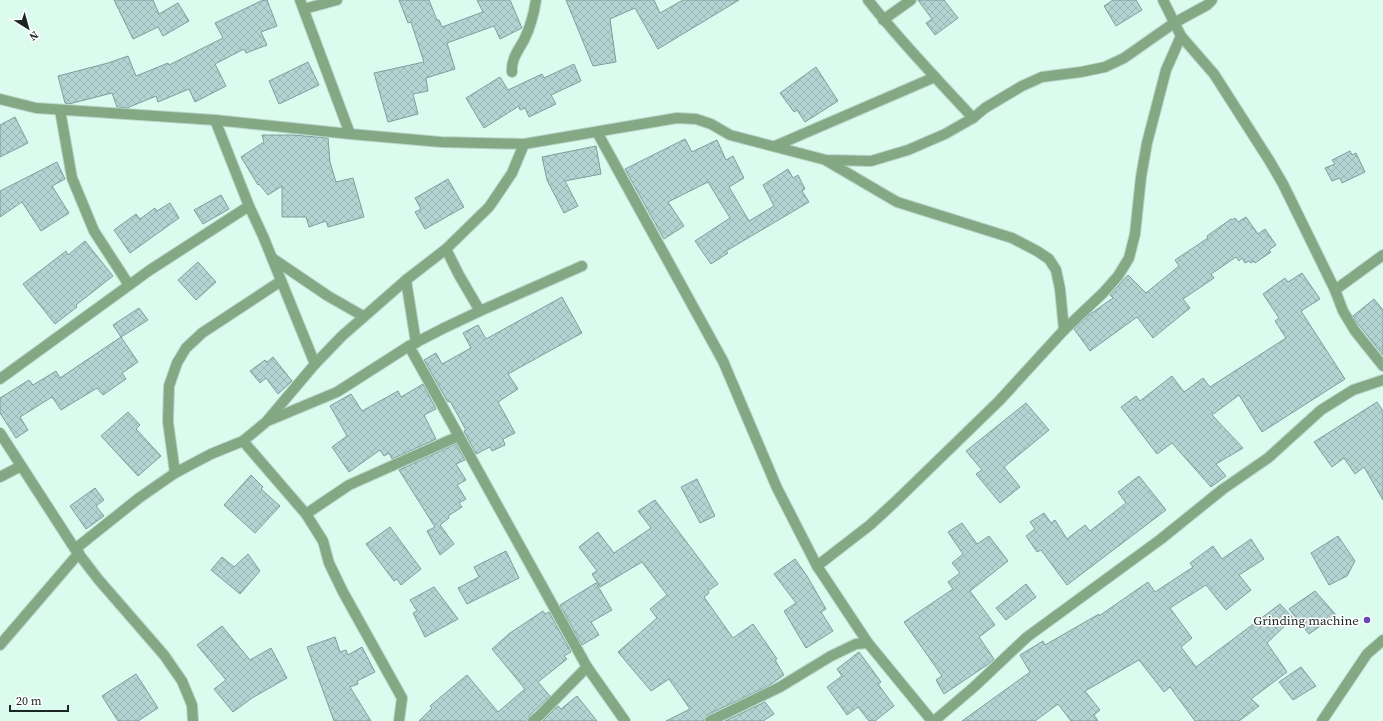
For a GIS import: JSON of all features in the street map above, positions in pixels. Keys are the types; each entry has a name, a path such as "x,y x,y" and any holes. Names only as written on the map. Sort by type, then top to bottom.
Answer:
{"street":[{"path":"336,0 302,5 350,134"},
{"path":"512,72 511,64 525,39 536,0"},
{"path":"868,0 883,20 973,118"},
{"path":"883,20 911,0"},
{"path":"1163,0 1181,36 1214,74 1269,160 1283,184 1335,290 1343,311 1355,332 1383,366"},
{"path":"0,99 36,108 215,120 441,142 524,144 677,118 696,119 711,124 730,135 826,160 871,161 908,150 945,134 973,118 985,108 1022,86 1042,77 1105,67 1124,58 1174,23 1207,5 1212,0"},
{"path":"817,566 870,525 895,502 999,401 1064,330 1103,293 1118,276 1129,258 1135,234 1141,177 1147,143 1166,70 1181,36"},
{"path":"775,146 934,77"},
{"path":"60,110 72,178 94,232 129,285"},
{"path":"215,120 315,364"},
{"path":"597,132 723,361 777,488 817,566 868,643 933,721 974,687 1027,637 1166,535 1224,489 1268,458 1321,410 1353,390 1383,380"},
{"path":"0,645 77,551 139,498 175,473 211,454 243,441 266,422 315,364 363,316 446,249 489,207 512,173 524,144"},
{"path":"826,160 897,202 1012,238 1037,251 1049,260 1056,270 1060,289 1064,330"},
{"path":"0,379 129,285 249,206"},
{"path":"446,249 459,276 480,311"},
{"path":"1335,290 1383,255"},
{"path":"272,258 328,296 363,316"},
{"path":"266,422 337,392 413,345 480,311 582,266"},
{"path":"406,280 413,345 459,436 587,667 625,721"},
{"path":"175,473 168,422 169,386 177,363 186,348 202,333 281,281"},
{"path":"0,434 77,551 98,580 164,655 182,681 192,705 201,721"},
{"path":"306,514 349,485 459,436"},
{"path":"243,441 306,514 322,541 329,563 343,592 402,698 399,721"},
{"path":"0,477 21,466"},
{"path":"1322,721 1368,654 1383,640"},
{"path":"710,721 780,687 831,656 856,644 868,643"},
{"path":"533,721 587,667"},
{"path":"192,705 193,721"}],"building":[{"path":"114,0 153,0 159,14 178,3 189,21 163,36 158,27 133,39"},
{"path":"263,0 267,0 277,26 261,32 267,45 246,53 244,49 215,64 226,86 195,102 189,89 158,102 156,96 127,108 117,107 112,93 69,104 65,103 58,76 108,63 128,56 136,76 168,63 169,65 223,38 215,23"},
{"path":"399,0 429,0 437,20 439,20 442,27 483,12 477,0 510,0 522,28 500,39 494,26 447,43 455,69 426,78 428,91 413,94 418,114 388,122 374,73 424,62 411,22 408,23"},
{"path":"566,0 654,0 660,13 683,0 739,0 658,49 635,8 610,19 616,62 593,66"},
{"path":"918,0 944,0 958,18 935,35 926,23 932,19"},
{"path":"1113,0 1136,0 1142,10 1116,26 1104,6"},
{"path":"308,62 319,85 279,104 269,81"},
{"path":"574,64 581,81 551,95 556,104 529,117 525,108 520,110 519,106 484,128 466,98 500,77 508,90 542,74 544,78"},
{"path":"816,67 838,101 805,122 797,110 794,112 780,93"},
{"path":"15,117 28,143 0,157 0,125"},
{"path":"262,135 293,135 328,138 330,162 336,182 353,178 364,217 328,227 326,221 309,227 306,217 282,217 282,186 268,195 259,184 258,185 241,157 264,142"},
{"path":"685,139 692,152 717,140 726,160 733,156 744,178 729,187 749,221 774,206 763,185 788,169 793,178 798,175 805,189 802,191 809,202 726,251 728,253 711,264 695,241 730,218 708,182 668,202 684,226 664,239 625,169"},
{"path":"596,146 601,174 565,181 578,206 564,213 547,180 542,157"},
{"path":"1350,151 1352,155 1356,153 1365,172 1342,183 1340,178 1332,181 1325,168 1335,164 1332,160"},
{"path":"57,162 65,179 52,186 69,213 41,231 22,202 0,217 0,191"},
{"path":"448,179 464,207 425,229 415,212 421,209 415,198"},
{"path":"221,195 229,209 203,224 194,210"},
{"path":"170,203 179,218 130,253 114,230 136,214 140,219 155,208 157,211"},
{"path":"1246,217 1258,234 1265,229 1276,245 1269,250 1271,252 1255,263 1254,261 1251,263 1249,261 1245,263 1242,258 1239,261 1236,257 1211,274 1214,278 1183,299 1190,308 1153,338 1137,317 1090,351 1074,329 1089,315 1113,298 1110,295 1128,275 1146,293 1179,266 1175,260 1208,238 1207,236 1231,219 1232,220 1235,218 1238,222"},
{"path":"85,241 113,276 76,305 77,307 55,324 23,284 66,251 68,255"},
{"path":"198,262 216,282 196,300 178,280"},
{"path":"1302,273 1320,299 1301,311 1345,379 1262,432 1239,395 1212,415 1243,448 1216,464 1226,476 1211,487 1172,443 1157,454 1121,407 1136,396 1140,401 1172,376 1184,392 1203,378 1210,387 1286,338 1275,321 1279,318 1263,294 1285,278 1288,282"},
{"path":"562,297 582,333 508,374 518,389 498,402 515,433 503,439 505,445 492,451 490,447 476,454 464,431 466,430 450,401 448,402 424,360 436,353 442,364 471,348 463,333 478,325 486,339"},
{"path":"1374,299 1383,310 1383,355 1353,316"},
{"path":"139,308 148,320 121,337 113,325"},
{"path":"121,337 138,362 122,373 126,379 103,395 97,388 61,410 52,397 20,417 28,430 16,438 0,413 0,398 29,380 33,385 56,371 60,378"},
{"path":"273,357 292,381 278,394 266,378 260,383 250,371 265,360 267,362"},
{"path":"423,384 436,409 424,415 436,439 392,459 389,453 384,456 380,450 349,472 332,447 347,436 330,406 351,394 362,411 398,391 401,397"},
{"path":"1377,402 1383,411 1383,500 1364,467 1355,474 1344,458 1332,467 1314,442"},
{"path":"1026,403 1049,430 1004,467 1020,487 1000,503 976,474 982,470 966,451"},
{"path":"128,412 140,425 136,429 161,456 138,476 101,436"},
{"path":"456,444 465,460 456,464 466,480 457,485 466,499 459,503 462,507 448,516 449,518 440,525 454,544 440,555 427,531 435,527 399,470"},
{"path":"251,475 263,487 261,489 280,506 255,533 224,505"},
{"path":"1139,476 1166,510 1067,585 1041,550 1037,552 1026,536 1035,529 1030,522 1044,513 1051,523 1055,520 1067,539 1085,525 1090,531 1126,503 1118,492"},
{"path":"697,479 715,516 700,523 681,487"},
{"path":"95,488 104,500 96,506 104,516 86,529 70,506"},
{"path":"655,500 718,584 708,591 709,593 704,597 733,638 753,624 777,659 775,660 784,675 768,686 707,715 704,721 666,721 690,709 669,679 651,691 618,652 657,618 650,609 667,595 642,562 600,587 592,574 597,571 579,547 598,532 614,553 651,528 638,511"},
{"path":"962,523 977,544 989,536 1008,561 970,591 995,625 979,637 994,659 944,694 936,680 942,676 904,622 953,589 948,582 960,573 952,563 963,554 948,532"},
{"path":"390,527 421,569 401,585 397,579 394,581 366,544"},
{"path":"1338,536 1355,561 1347,576 1329,585 1311,553"},
{"path":"1251,539 1264,559 1239,575 1251,590 1226,610 1206,585 1170,608 1192,638 1181,647 1196,667 1280,604 1293,618 1267,643 1287,672 1251,699 1259,706 1239,721 1195,721 1170,687 1164,692 1139,660 1085,691 1100,710 1094,715 1098,721 1071,721 1058,704 1035,721 962,721 1030,672 1020,655 1043,641 1045,645 1099,614 1099,616 1148,582 1155,592 1193,567 1190,563 1213,546 1222,559"},
{"path":"506,551 519,578 467,604 458,588 479,577 474,567"},
{"path":"248,554 260,571 240,594 211,570 222,557 234,567"},
{"path":"795,559 807,576 826,609 821,612 833,631 806,648 784,611 796,603 774,574"},
{"path":"596,583 612,610 591,622 599,635 582,645 560,605"},
{"path":"1026,584 1036,597 1006,620 996,608"},
{"path":"434,587 458,619 425,637 413,613 417,611 410,600"},
{"path":"1315,591 1336,615 1309,634 1289,609"},
{"path":"543,611 545,614 549,612 571,652 564,656 567,659 538,682 550,696 529,716 527,721 419,721 432,708 430,706 467,675 498,712 525,689 492,649 510,633"},
{"path":"222,626 250,660 271,648 287,678 252,698 233,712 214,689 226,680 197,645"},
{"path":"335,637 340,652 346,650 348,655 362,647 375,672 357,681 358,684 350,687 371,721 334,721 307,647"},
{"path":"859,652 881,682 878,684 894,706 875,721 869,721 858,707 847,715 827,687 842,676 837,669"},
{"path":"1301,667 1316,686 1293,700 1279,682"},
{"path":"136,674 158,708 138,721 118,721 102,696"},
{"path":"577,696 597,721 543,721 558,706 561,709"},
{"path":"765,702 774,714 763,721 725,721"}],"place":[{"name":"Grinding machine","path":"1367,620"}]}
